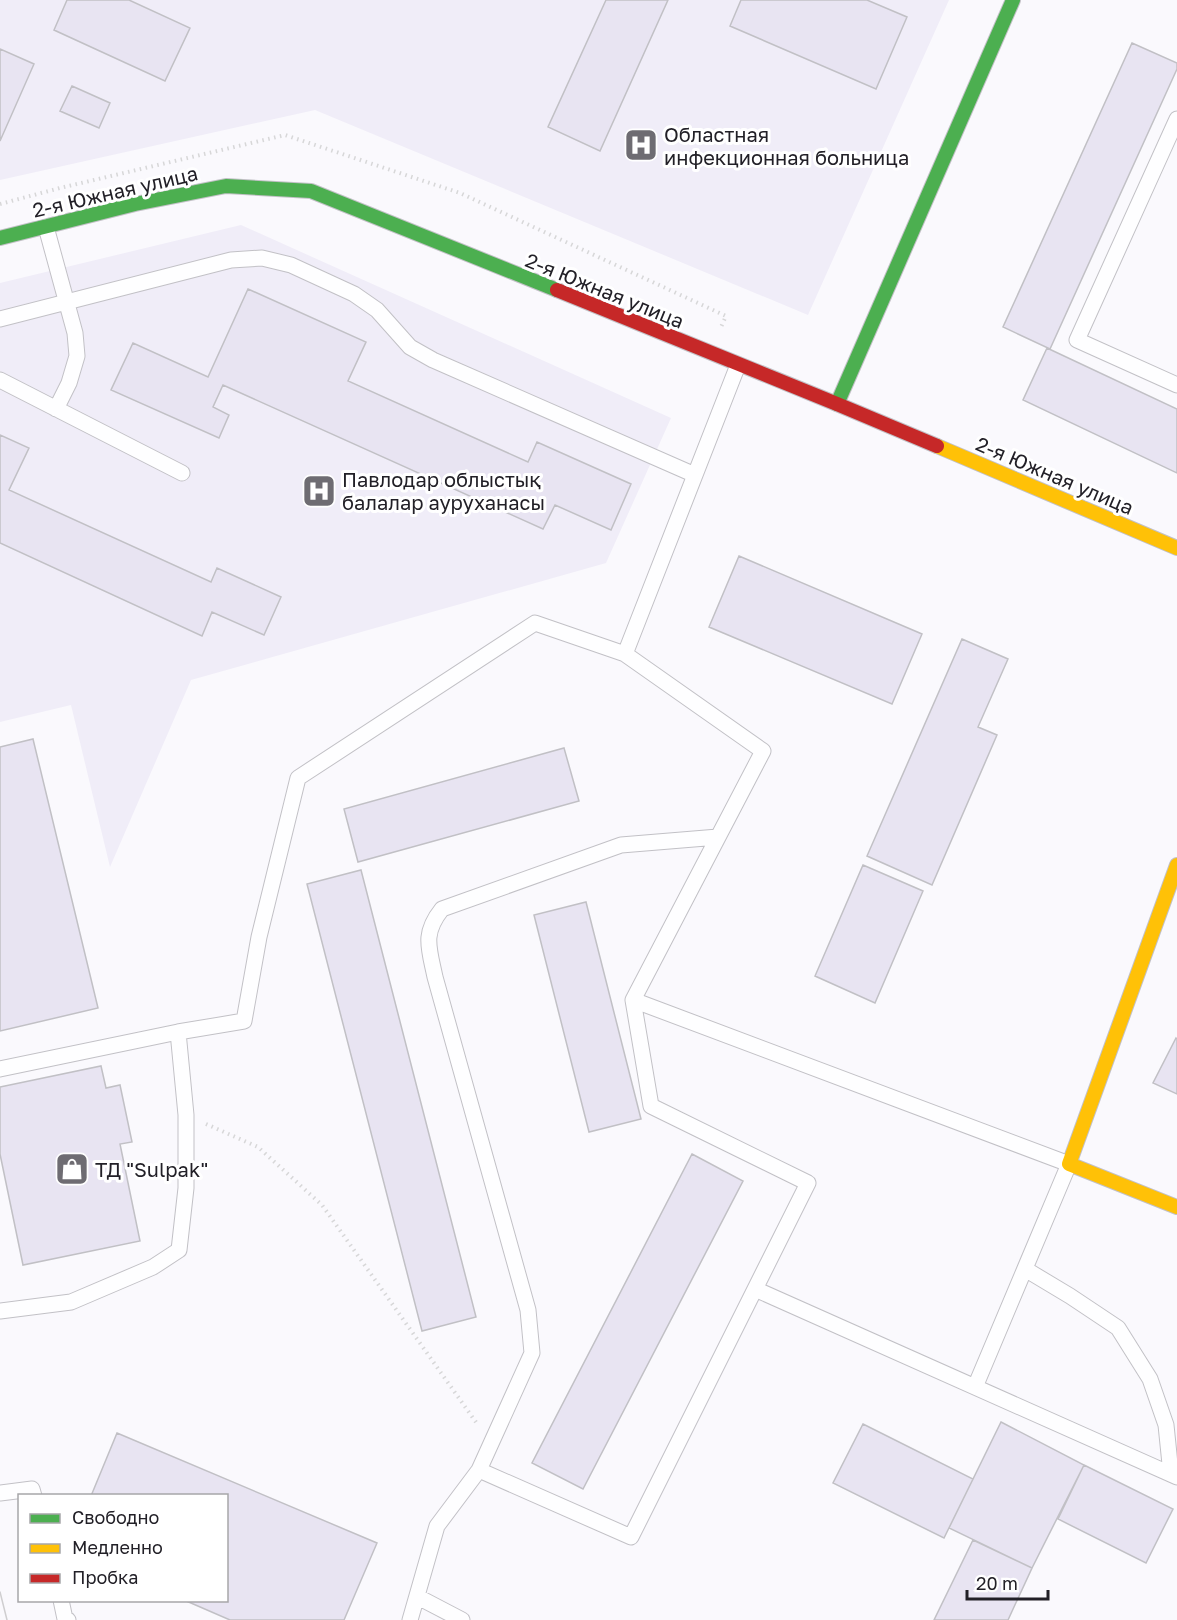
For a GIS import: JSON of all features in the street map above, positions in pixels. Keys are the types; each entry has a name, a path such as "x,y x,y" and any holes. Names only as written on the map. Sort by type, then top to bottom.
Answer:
{"street":[{"path":"837,404 1013,0"},
{"name":"2-я Южная улица","path":"0,238 135,204 226,186 311,191 837,404 1177,548"},
{"path":"1177,865 1069,1164 1177,1207"}],"lane":[{"path":"1177,119 1077,340 1177,385"},
{"path":"46,227 75,333 77,356 69,383 56,409"},
{"path":"0,319 231,260 262,258 291,265 354,294 377,310 410,347 433,360 695,475"},
{"path":"625,654 738,365"},
{"path":"0,380 182,473"},
{"path":"0,1069 178,1032 244,1021 259,937 298,778 535,623 625,654 763,751 633,1000 651,1106 808,1183 631,1537 479,1470"},
{"path":"410,1620 437,1526 479,1470 532,1353 528,1310 435,977 428,940 430,929 442,909 621,845 718,837"},
{"path":"633,1000 1069,1164 975,1387"},
{"path":"0,1311 71,1302 153,1267 178,1250 186,1188 186,1115 178,1032"},
{"path":"1025,1269 1118,1328 1150,1379 1166,1425 1174,1475"},
{"path":"755,1289 1174,1475"},
{"path":"0,1493 32,1489 33,1494"},
{"path":"418,1597 462,1620"},
{"path":"61,1602 65,1619 68,1620"}],"path":[{"path":"186,1115 258,1147 322,1205 491,1445"}],"shaded area":[{"name":"Областная инфекционная больница","path":"0,0 949,0 808,315 315,110 0,180"},
{"name":"Павлодар облыстық балалар ауруханасы","path":"241,225 671,418 606,563 191,680 110,867 71,705 0,722 0,283"}],"building":[{"path":"67,0 129,0 190,28 165,81 54,30"},
{"path":"606,0 668,0 600,151 548,127"},
{"path":"741,0 867,0 907,17 876,89 730,26"},
{"path":"1132,43 1177,63 1177,69 1050,349 1003,327"},
{"path":"0,49 34,64 0,141"},
{"path":"72,86 110,103 99,128 60,111"},
{"path":"248,289 366,342 348,381 528,462 537,442 631,484 611,530 555,505 543,529 223,385 213,407 229,415 219,438 111,390 133,343 208,377"},
{"path":"1047,348 1177,409 1177,473 1023,400"},
{"path":"0,435 29,448 9,490 211,582 217,568 281,597 264,635 212,612 202,636 0,543"},
{"path":"739,556 922,634 892,704 709,627"},
{"path":"962,639 1008,659 978,727 997,735 932,885 867,856"},
{"path":"33,739 98,1008 0,1031 0,747"},
{"path":"564,748 579,801 358,862 344,809"},
{"path":"863,865 923,891 875,1003 815,976"},
{"path":"361,870 476,1317 422,1331 307,884"},
{"path":"586,902 641,1119 589,1132 534,915"},
{"path":"1177,1039 1177,1094 1153,1083"},
{"path":"101,1066 106,1088 120,1085 132,1142 120,1144 140,1241 23,1265 0,1154 0,1087"},
{"path":"692,1154 743,1181 583,1489 532,1463"},
{"path":"1001,1422 1084,1465 1032,1568 949,1528"},
{"path":"863,1424 973,1479 944,1538 833,1483"},
{"path":"117,1433 377,1543 344,1620 230,1620 189,1602 228,1602 228,1494 92,1494"},
{"path":"1084,1465 1173,1509 1146,1563 1058,1519"},
{"path":"973,1540 1032,1568 1008,1620 934,1620"}],"tram line":[{"path":"0,1592 7,1620"}],"traffic: fast":[{"path":"837,404 1013,0"},
{"path":"0,238 135,204 226,186 311,191 557,290"}],"traffic: slow":[{"path":"937,446 1177,548"},
{"path":"1177,865 1069,1164 1177,1207"}],"traffic: jam":[{"path":"557,290 937,446"}],"place":[{"name":"Областная инфекционная больница","path":"641,145"},
{"name":"Павлодар облыстық балалар ауруханасы","path":"319,491"},
{"name":"ТД \"Sulpak\"","path":"72,1169"}]}
